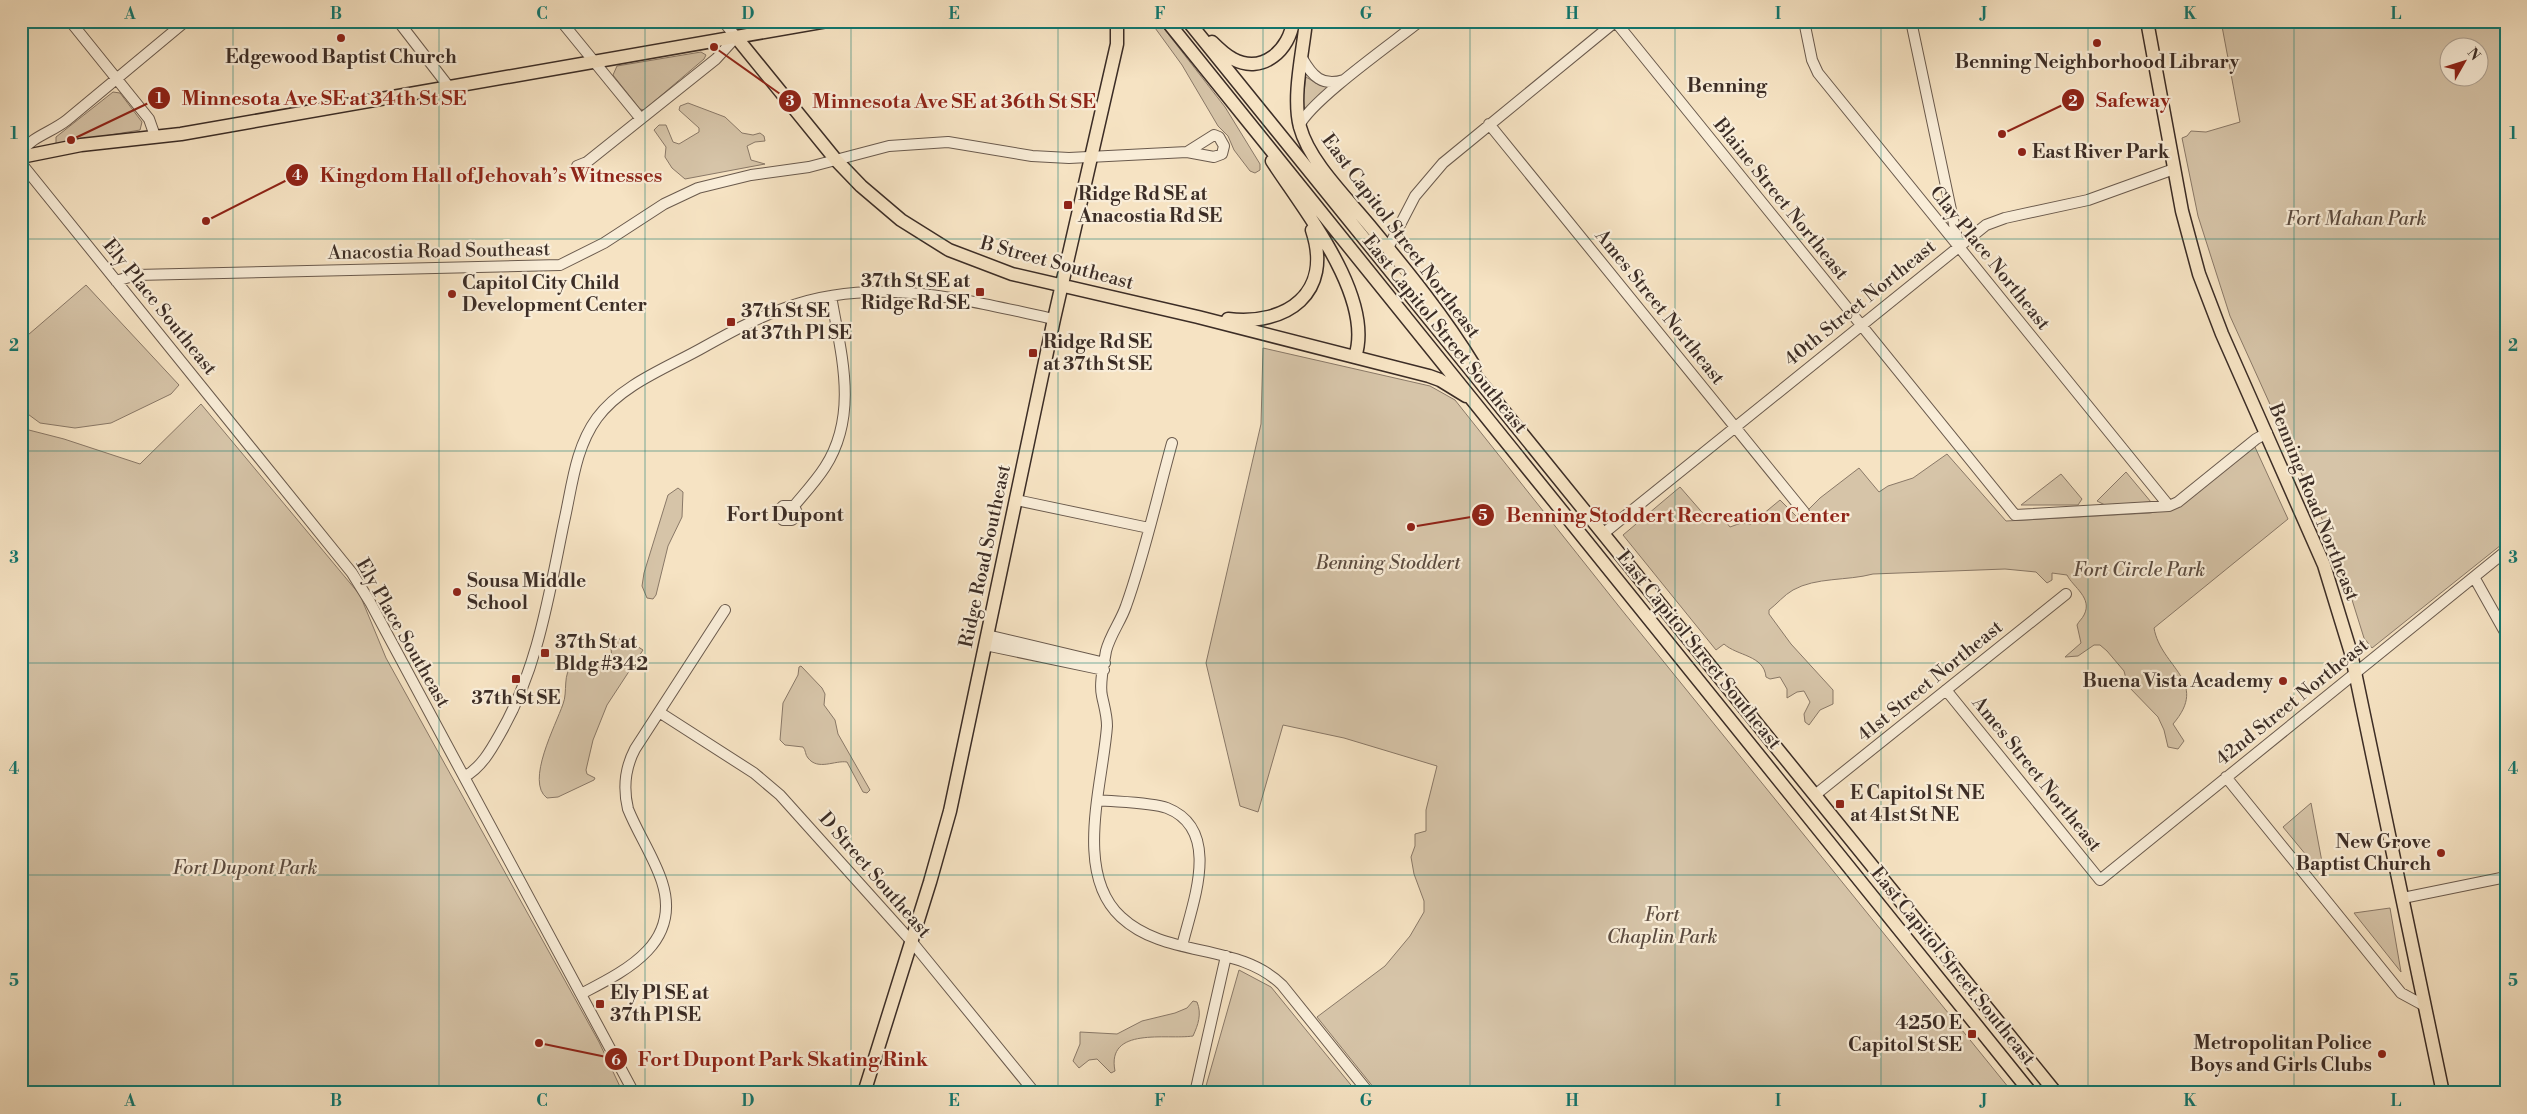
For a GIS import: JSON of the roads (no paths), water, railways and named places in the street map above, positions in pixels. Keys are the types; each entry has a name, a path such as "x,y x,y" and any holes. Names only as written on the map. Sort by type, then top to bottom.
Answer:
{"main road":[{"path":"734,35 799,21"},
{"path":"21,158 50,150 169,135 447,84 827,21"},
{"name":"Ridge Road Southeast","path":"864,1093 912,942 950,811 1061,286 1117,44 1117,21"},
{"name":"East Capitol Street Southeast","path":"1167,21 2031,1093"},
{"path":"1189,21 1233,60 1251,63 1266,61 1282,50 1290,39 1293,21"},
{"name":"East Capitol Street Northeast","path":"1189,21 2056,1093"},
{"name":"East Capitol Street Northeast","path":"1306,21 1297,110 1299,126 1311,153 1453,330 1499,406"},
{"name":"Benning Road Northeast","path":"2147,21 2186,229 2203,286 2222,334 2324,565 2357,672 2442,1093"},
{"name":"B Street Southeast","path":"734,35 836,160 880,204 934,242 980,264 1061,286 1198,317 1440,380 1464,395 1486,415"},
{"path":"1229,98 1333,256 1349,290 1358,330 1355,358"},
{"path":"21,158 68,156 89,146"},
{"path":"1198,317 1264,320 1283,313 1300,301 1312,282 1317,258 1313,233 1301,208"}],"street":[{"path":"70,21 150,122 155,136"},
{"path":"21,152 27,144 38,136 54,130 67,120 186,21"},
{"path":"398,21 447,84"},
{"path":"561,21 642,119"},
{"name":"B Street Southeast","path":"723,21 734,35"},
{"path":"1299,126 1310,112 1347,79 1420,21"},
{"name":"Clay Place Northeast","path":"1804,21 1812,60 1818,73 2169,506"},
{"path":"1911,21 1958,246"},
{"path":"1388,248 1424,183 1443,163 1615,22"},
{"name":"Blaine Street Northeast","path":"1615,22 2015,515 2169,506"},
{"path":"577,166 587,162 716,59 734,35"},
{"path":"1302,58 1310,72 1325,83 1347,79"},
{"name":"Ames Street Northeast","path":"1489,124 1804,512"},
{"path":"50,150 54,130"},
{"name":"Anacostia Road Southeast","path":"116,281 136,275 560,266 604,243 664,204 698,188 751,175 789,171 890,146 938,142 973,145 1032,156 1090,158 1187,152"},
{"name":"Ely Place Southeast","path":"21,163 352,573 370,602 634,1093"},
{"name":"40th Street Northeast","path":"1604,533 1986,225 1998,220 2084,202 2174,169"},
{"path":"464,777 478,767 495,743 513,710 526,679 545,612 579,452 587,434 601,413 632,388 748,323 788,306 830,296 865,292 921,292 1054,319"},
{"path":"794,506 826,466 835,447 844,418 846,385 830,296"},
{"path":"2169,506 2178,502 2256,439 2267,433"},
{"path":"1172,443 1126,607 1107,649 1104,666 1101,694 1107,721 1098,800 1094,859 1098,880 1106,899 1122,918 1140,932 1182,946 1226,956 1262,969 1275,978 1363,1090"},
{"path":"1016,500 1149,528"},
{"name":"42nd Street Northeast","path":"2100,880 2506,551"},
{"path":"2474,577 2506,634"},
{"name":"41st Street Northeast","path":"1815,795 2066,594"},
{"path":"581,994 640,960 653,946 662,925 666,903 662,880 630,815 625,788 626,775 632,755 725,610"},
{"path":"986,640 1104,666"},
{"name":"Ames Street Northeast","path":"1946,690 2100,880"},
{"name":"D Street Southeast","path":"659,712 770,786 912,942 1035,1093"},
{"path":"2226,777 2401,993 2425,1006"},
{"path":"1098,800 1166,808 1179,815 1192,828 1199,842 1201,858 1182,946"},
{"path":"2403,898 2506,877"},
{"path":"1194,1093 1226,956"}],"place":[{"name":"Edgewood Baptist Church","path":"341,38"},
{"name":"Benning Neighborhood Library","path":"2097,43"},
{"name":"Minnesota Ave SE at 36th St SE","path":"714,47"},
{"name":"Safeway","path":"2002,134"},
{"name":"Minnesota Ave SE at 34th St SE","path":"71,140"},
{"name":"East River Park","path":"2022,152"},
{"name":"Ridge Rd SE at Anacostia Rd SE","path":"1068,205"},
{"name":"Kingdom Hall of Jehovah’s Witnesses","path":"206,221"},
{"name":"37th St SE at Ridge Rd SE","path":"980,292"},
{"name":"Capitol City Child Development Center","path":"452,294"},
{"name":"37th St SE at 37th Pl SE","path":"731,322"},
{"name":"Ridge Rd SE at 37th St SE","path":"1033,353"},
{"name":"Benning Stoddert Recreation Center","path":"1411,527"},
{"name":"Sousa Middle School","path":"457,592"},
{"name":"37th St at Bldg #342","path":"545,653"},
{"name":"37th St SE","path":"516,679"},
{"name":"Buena Vista Academy","path":"2283,681"},
{"name":"E Capitol St NE at 41st St NE","path":"1840,804"},
{"name":"New Grove Baptist Church","path":"2441,853"},
{"name":"Ely Pl SE at 37th Pl SE","path":"600,1004"},
{"name":"4250 E Capitol St SE","path":"1972,1034"},
{"name":"Fort Dupont Park Skating Rink","path":"539,1043"},
{"name":"Metropolitan Police Boys and Girls Clubs","path":"2382,1054"}],"district":[{"name":"Benning","path":"1727,86"},
{"name":"Fort Dupont","path":"785,515"}],"park label":[{"name":"Fort Mahan Park","path":"2356,219"},
{"name":"Benning Stoddert","path":"1388,563"},
{"name":"Fort Circle Park","path":"2139,570"},
{"name":"Fort Dupont Park","path":"245,868"},
{"name":"Fort Chaplin Park","path":"1662,926"}]}
